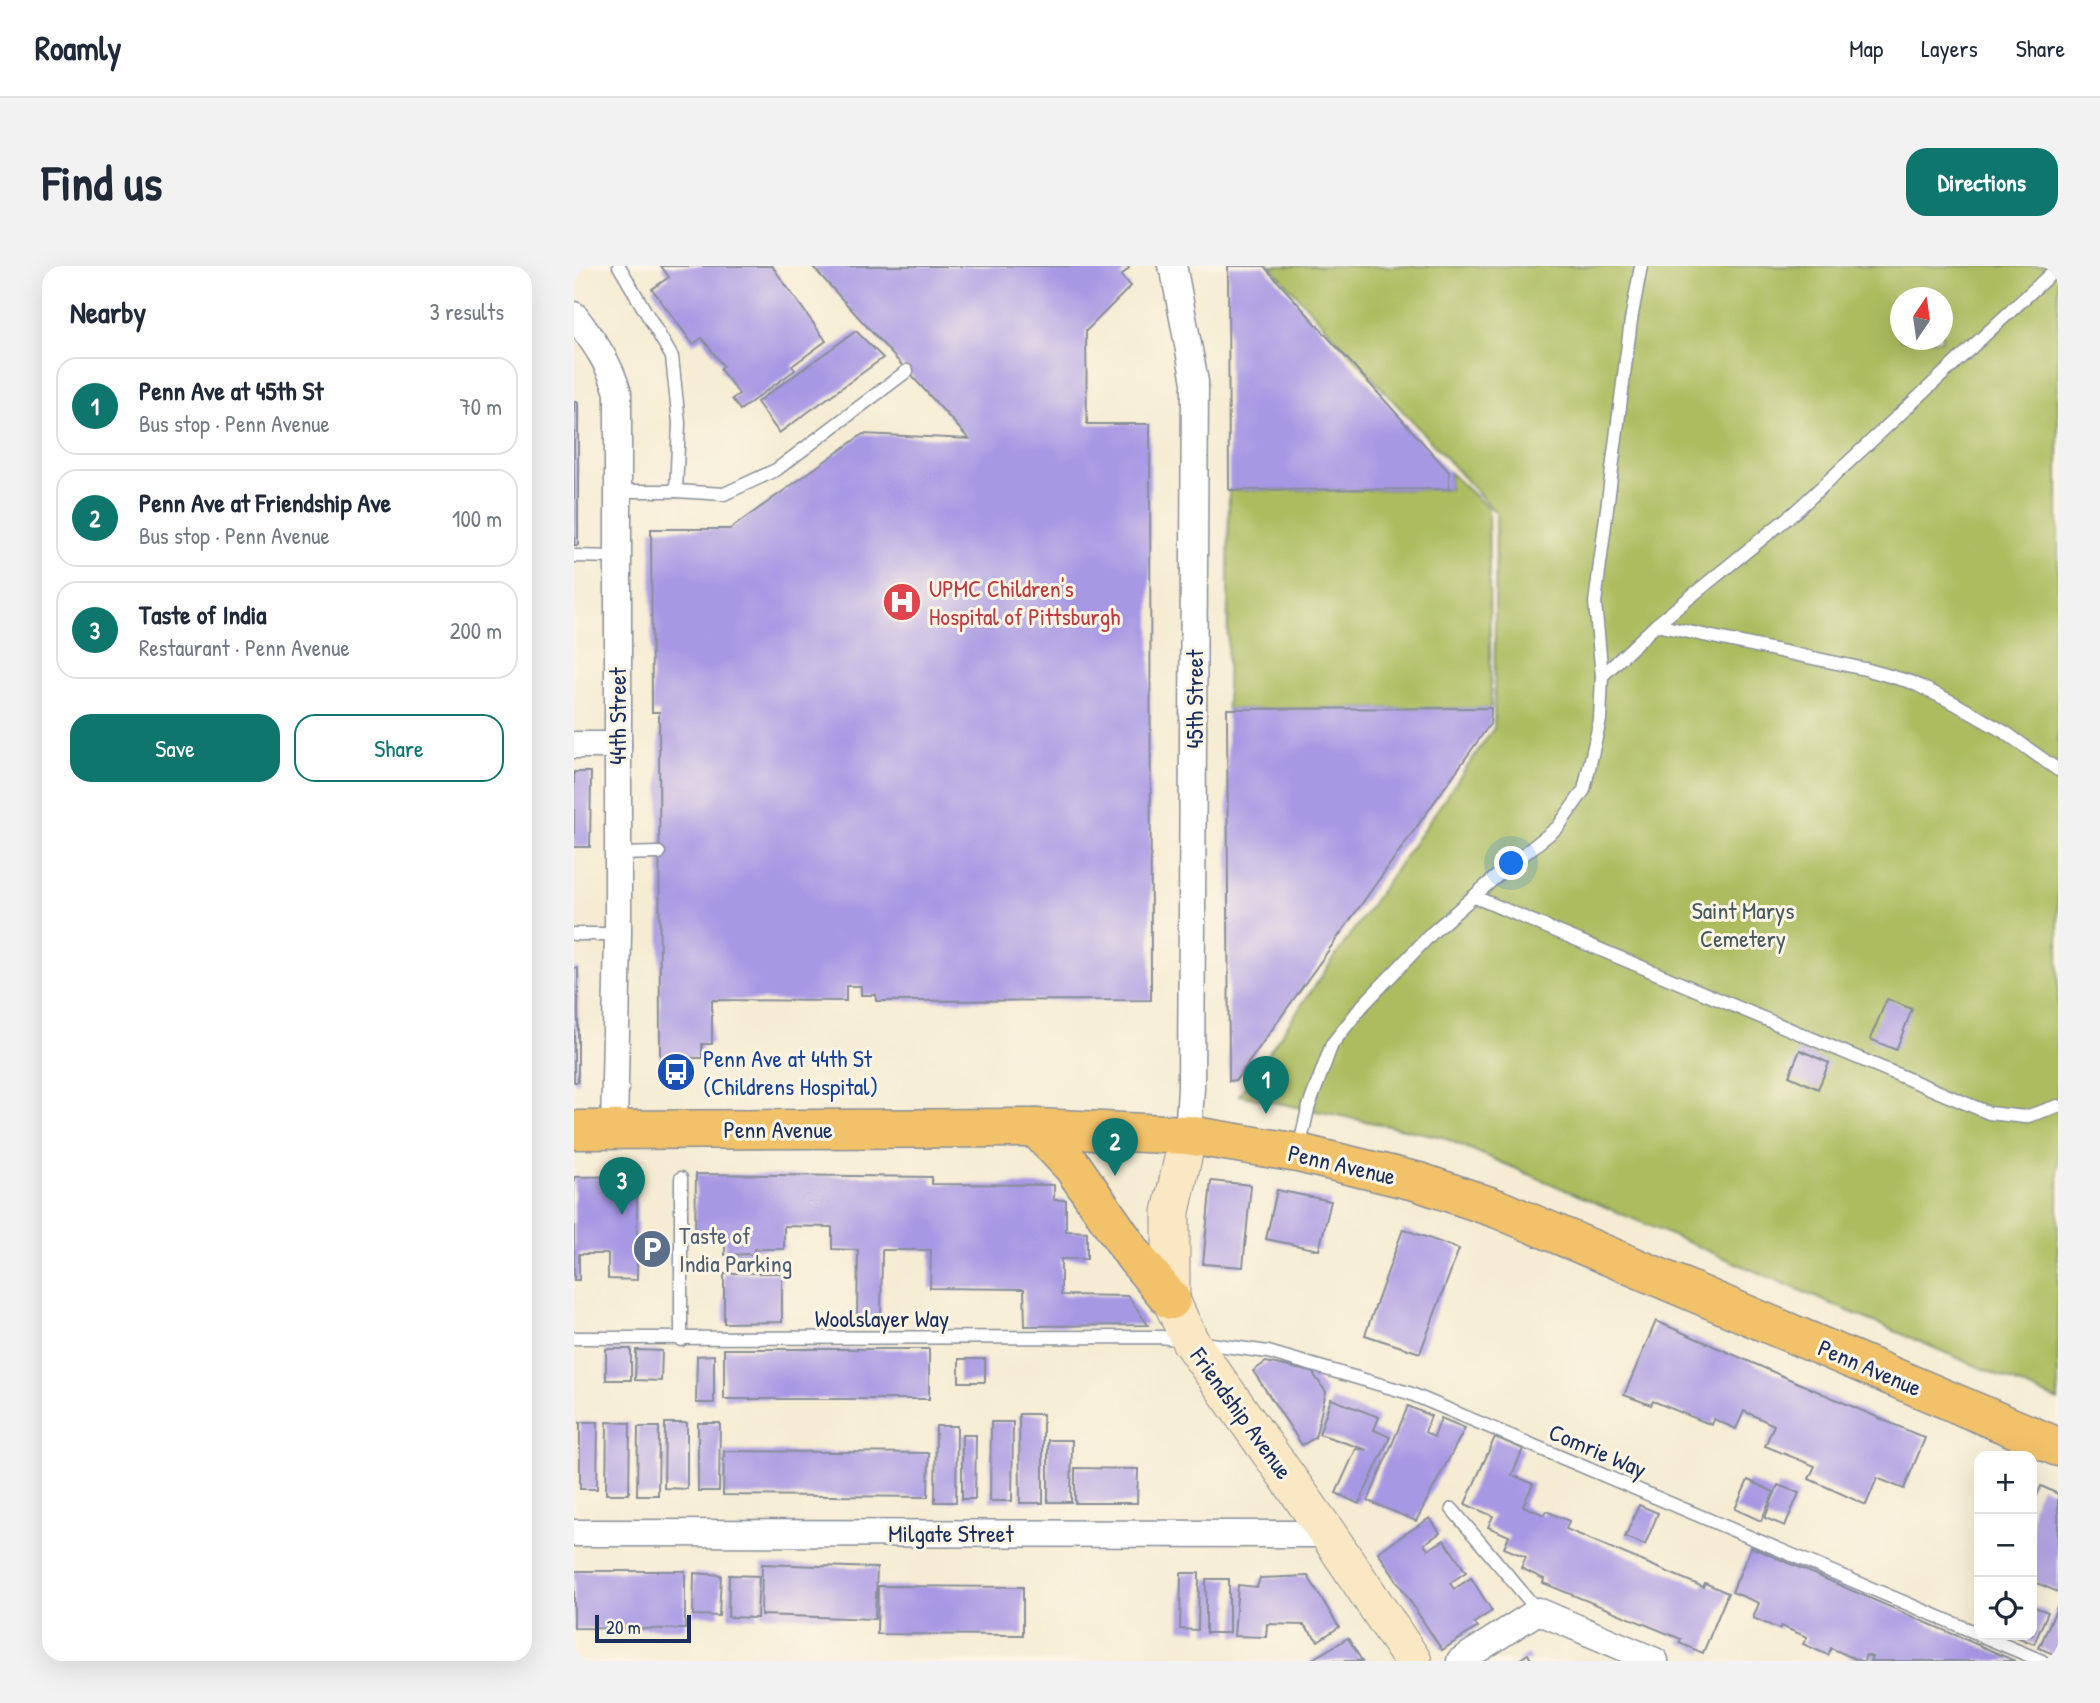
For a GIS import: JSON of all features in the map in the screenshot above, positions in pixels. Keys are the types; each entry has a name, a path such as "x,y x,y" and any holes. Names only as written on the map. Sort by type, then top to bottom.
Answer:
{"main road":[{"name":"Penn Avenue","path":"574,1130 1036,1128 1188,1135 1298,1153 1419,1182 1499,1209 2058,1447"},
{"path":"1036,1128 1073,1167 1135,1257 1171,1300"}],"street":[{"name":"45th Street","path":"1171,266 1174,270 1195,382 1191,1088 1188,1135"},
{"name":"44th Street","path":"574,315 611,371 618,393 618,934 614,1130"},
{"path":"574,745 618,745"},
{"name":"Friendship Avenue","path":"1188,1135 1171,1212 1171,1300 1190,1341 1328,1534 1413,1661"},
{"name":"Milgate Street","path":"574,1532 1328,1534"},
{"path":"1460,1661 1538,1611 1655,1661"}],"lane":[{"path":"619,266 672,357 679,423 676,491"},
{"path":"1298,1153 1308,1109 1332,1044 1363,1005 1433,932 1558,827 1584,790 1600,720 1602,676 1595,603 1630,320 1641,266"},
{"path":"1602,676 1656,625 1796,511 2058,267"},
{"path":"617,491 724,494 776,470 906,370"},
{"path":"574,556 616,556"},
{"path":"1656,625 1865,669 1911,682 2006,733 2058,770"},
{"path":"618,854 660,853"},
{"path":"1475,897 1989,1113 2025,1117 2058,1106"},
{"path":"574,934 618,934"},
{"path":"681,1178 681,1340"},
{"name":"Woolslayer Way","path":"574,1338 681,1340 1161,1337 1190,1341"},
{"name":"Comrie Way","path":"1190,1341 1268,1352 1409,1393 1974,1632"},
{"path":"1452,1508 1538,1611"},
{"name":"Comrie Way","path":"1992,1640 2042,1661"}],"green space":[{"name":"Saint Marys Cemetery","path":"1270,266 2058,266 2058,1401 1442,1137 1239,1095 1494,728 1496,513"},
{"path":"1449,472 1488,508 1491,708 1227,709 1229,490 1449,489"}],"building":[{"path":"661,266 772,266 826,341 792,366 795,370 740,410 732,399 739,394 720,369 723,366 702,338 693,344 652,289 669,277"},
{"name":"UPMC Children's Hospital of Pittsburgh","path":"812,266 1129,268 1121,276 1131,286 1086,331 1087,424 1150,424 1151,1000 876,1001 876,995 861,995 861,986 846,986 846,1001 712,1000 712,1044 702,1044 702,1058 660,1058 659,712 652,712 651,529 730,529 863,434 969,439"},
{"path":"1228,266 1264,266 1449,472 1449,489 1229,490"},
{"path":"856,331 883,358 779,433 757,402"},
{"path":"574,402 578,402 578,545 574,545"},
{"path":"1491,708 1490,724 1236,1080 1229,1081 1227,709"},
{"path":"574,772 591,772 590,847 574,847"},
{"path":"574,968 578,968 578,1082 574,1082"},
{"path":"1887,999 1912,1009 1896,1050 1870,1039"},
{"path":"1800,1050 1829,1063 1818,1089 1789,1076"},
{"path":"696,1174 932,1177 932,1184 1054,1185 1054,1200 1066,1200 1066,1231 1087,1232 1087,1259 1061,1259 1061,1295 1128,1296 1148,1325 1025,1326 1024,1289 930,1288 931,1250 882,1250 881,1319 857,1319 858,1250 832,1249 832,1227 784,1226 784,1249 754,1249 754,1254 725,1255 725,1237 695,1237"},
{"path":"637,1176 637,1280 608,1279 608,1254 579,1254 579,1280 574,1280 574,1177"},
{"path":"1211,1181 1251,1185 1243,1267 1203,1264"},
{"path":"1277,1190 1331,1201 1319,1250 1266,1239"},
{"path":"1403,1229 1459,1249 1420,1353 1365,1335"},
{"path":"724,1273 782,1273 782,1322 724,1323"},
{"path":"1656,1321 1925,1438 1904,1489 1877,1478 1866,1505 1809,1479 1815,1466 1765,1446 1774,1425 1744,1411 1736,1429 1714,1419 1712,1425 1653,1401 1651,1405 1624,1395"},
{"path":"606,1349 631,1349 631,1380 606,1380"},
{"path":"724,1349 929,1349 929,1399 724,1399"},
{"path":"636,1350 662,1351 661,1381 635,1380"},
{"path":"714,1355 714,1403 696,1403 697,1356"},
{"path":"959,1359 985,1359 985,1382 959,1382"},
{"path":"1266,1362 1312,1372 1326,1392 1315,1438 1302,1445 1253,1371"},
{"path":"1331,1399 1379,1417 1374,1430 1390,1437 1359,1504 1336,1493 1356,1449 1367,1450 1319,1434"},
{"path":"1408,1406 1431,1416 1425,1432 1434,1437 1441,1418 1465,1428 1416,1521 1368,1501"},
{"path":"1019,1414 1043,1414 1043,1503 1020,1503"},
{"path":"580,1422 598,1422 597,1489 580,1489"},
{"path":"607,1422 630,1423 629,1494 606,1494"},
{"path":"991,1422 1013,1422 1012,1501 990,1501"},
{"path":"665,1423 687,1423 687,1489 664,1488"},
{"path":"698,1423 720,1423 719,1491 698,1491"},
{"path":"936,1426 957,1426 956,1502 935,1502"},
{"path":"638,1427 659,1427 658,1495 637,1495"},
{"path":"962,1435 976,1435 975,1499 962,1499"},
{"path":"1495,1437 1523,1449 1512,1475 1533,1484 1523,1506 1544,1515 1546,1511 1569,1521 1566,1529 1703,1587 1705,1583 1728,1593 1703,1653 1679,1643 1681,1639 1543,1583 1544,1579 1521,1568 1526,1557 1504,1548 1509,1536 1488,1527 1493,1516 1465,1504"},
{"path":"1048,1440 1072,1440 1071,1502 1048,1502"},
{"path":"724,1451 929,1453 928,1497 723,1495"},
{"path":"1075,1468 1138,1469 1137,1503 1075,1503"},
{"path":"1748,1480 1774,1492 1761,1521 1735,1509"},
{"path":"1778,1485 1799,1493 1785,1526 1765,1518"},
{"path":"2041,1486 2058,1494 2058,1592 2037,1583 2037,1495"},
{"path":"1639,1505 1658,1513 1645,1545 1625,1537"},
{"path":"1430,1518 1440,1533 1424,1544 1428,1550 1444,1540 1466,1572 1450,1583 1454,1589 1471,1578 1492,1611 1474,1623 1478,1627 1442,1650 1378,1552"},
{"path":"1751,1547 2015,1661 1870,1661 1872,1657 1866,1655 1864,1661 1860,1661 1831,1648 1828,1655 1803,1644 1807,1637 1753,1618 1759,1603 1732,1592"},
{"path":"762,1564 877,1568 875,1619 761,1615"},
{"path":"574,1571 685,1571 685,1629 574,1628"},
{"path":"694,1573 721,1575 719,1616 693,1615"},
{"path":"1181,1573 1199,1573 1198,1630 1180,1629"},
{"path":"729,1575 759,1576 757,1618 728,1617"},
{"path":"1308,1576 1339,1627 1318,1641 1304,1625 1267,1624 1266,1637 1234,1636 1238,1585 1257,1587 1260,1578"},
{"path":"1206,1579 1229,1579 1229,1633 1206,1633"},
{"path":"878,1586 1023,1587 1023,1635 877,1634"},
{"path":"2058,1605 2058,1656 2039,1648"},
{"path":"2037,1608 2048,1612 2037,1637"},
{"path":"1348,1638 1362,1661 1309,1661"},
{"path":"1528,1654 1532,1661 1517,1661"}],"place":[{"name":"UPMC Children's Hospital of Pittsburgh","path":"902,602"},
{"name":"Penn Ave at 44th St (Childrens Hospital)","path":"676,1072"},
{"name":"Penn Ave at 45th St","path":"1266,1114"},
{"name":"Penn Ave at Friendship Ave","path":"1115,1176"},
{"name":"Taste of India","path":"622,1215"},
{"name":"Taste of India Parking","path":"652,1249"}]}
